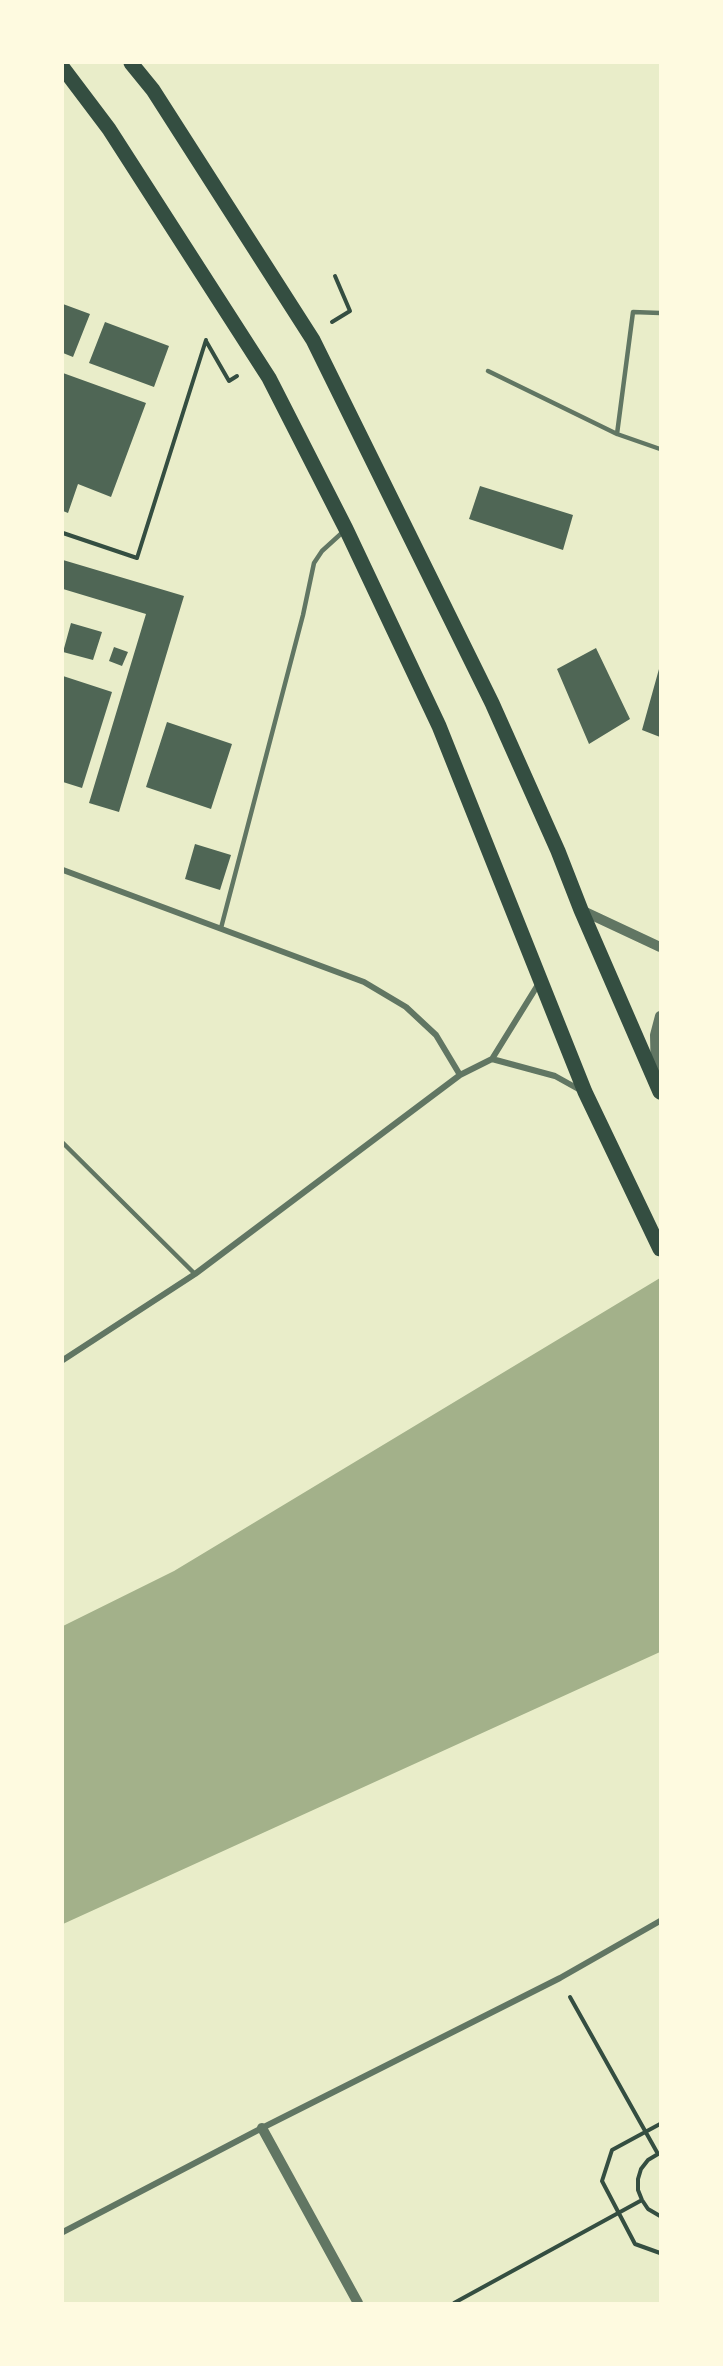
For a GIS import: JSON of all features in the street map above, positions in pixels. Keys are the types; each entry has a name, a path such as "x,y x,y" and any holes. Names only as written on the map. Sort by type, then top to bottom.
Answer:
{"main road":[{"path":"131,63 153,90 313,340 492,703 558,851 658,1088"},
{"path":"63,68 109,129 269,378 346,529 439,726 585,1092 660,1249"}],"street":[{"path":"63,870 364,982 406,1007 436,1035 460,1076"},
{"path":"581,910 660,947"},
{"path":"63,1360 195,1274 460,1076 492,1059 540,981"},
{"path":"658,1088 655,1035 660,1016"},
{"path":"492,1059 555,1076 585,1092"},
{"path":"63,2232 262,2128 560,1978 660,1921"},
{"path":"262,2128 358,2303"}],"lane":[{"path":"617,434 633,312 660,313"},
{"path":"488,371 617,434 660,449"},
{"path":"221,928 303,615 314,563 322,551 346,529"},
{"path":"63,1143 195,1274"}],"path":[{"path":"335,276 350,311"},
{"path":"63,533 137,558 206,340 229,381"},
{"path":"560,1978 659,2154 648,2160 641,2169 638,2190 648,2209 660,2216"},
{"path":"660,2124 645,2130 612,2150 602,2181 635,2244 660,2253"},
{"path":"454,2303 642,2200"}],"shaded area":[{"path":"660,1278 660,1652 63,1924 63,1626 174,1571"}],"building":[{"path":"63,304 90,314 73,357 63,353"},
{"path":"105,322 169,346 154,387 89,363"},
{"path":"63,373 146,403 111,497 78,484 68,513 63,511"},
{"path":"480,486 573,515 563,550 469,519"},
{"path":"63,560 184,596 119,812 89,803 146,614 63,589"},
{"path":"71,623 102,632 93,660 63,652"},
{"path":"114,647 128,652 122,666 109,661"},
{"path":"596,648 630,719 589,744 557,669"},
{"path":"660,669 660,737 642,730"},
{"path":"63,676 112,692 82,788 63,782"},
{"path":"167,722 232,744 211,809 146,787"},
{"path":"195,844 231,855 220,890 185,879"}]}
